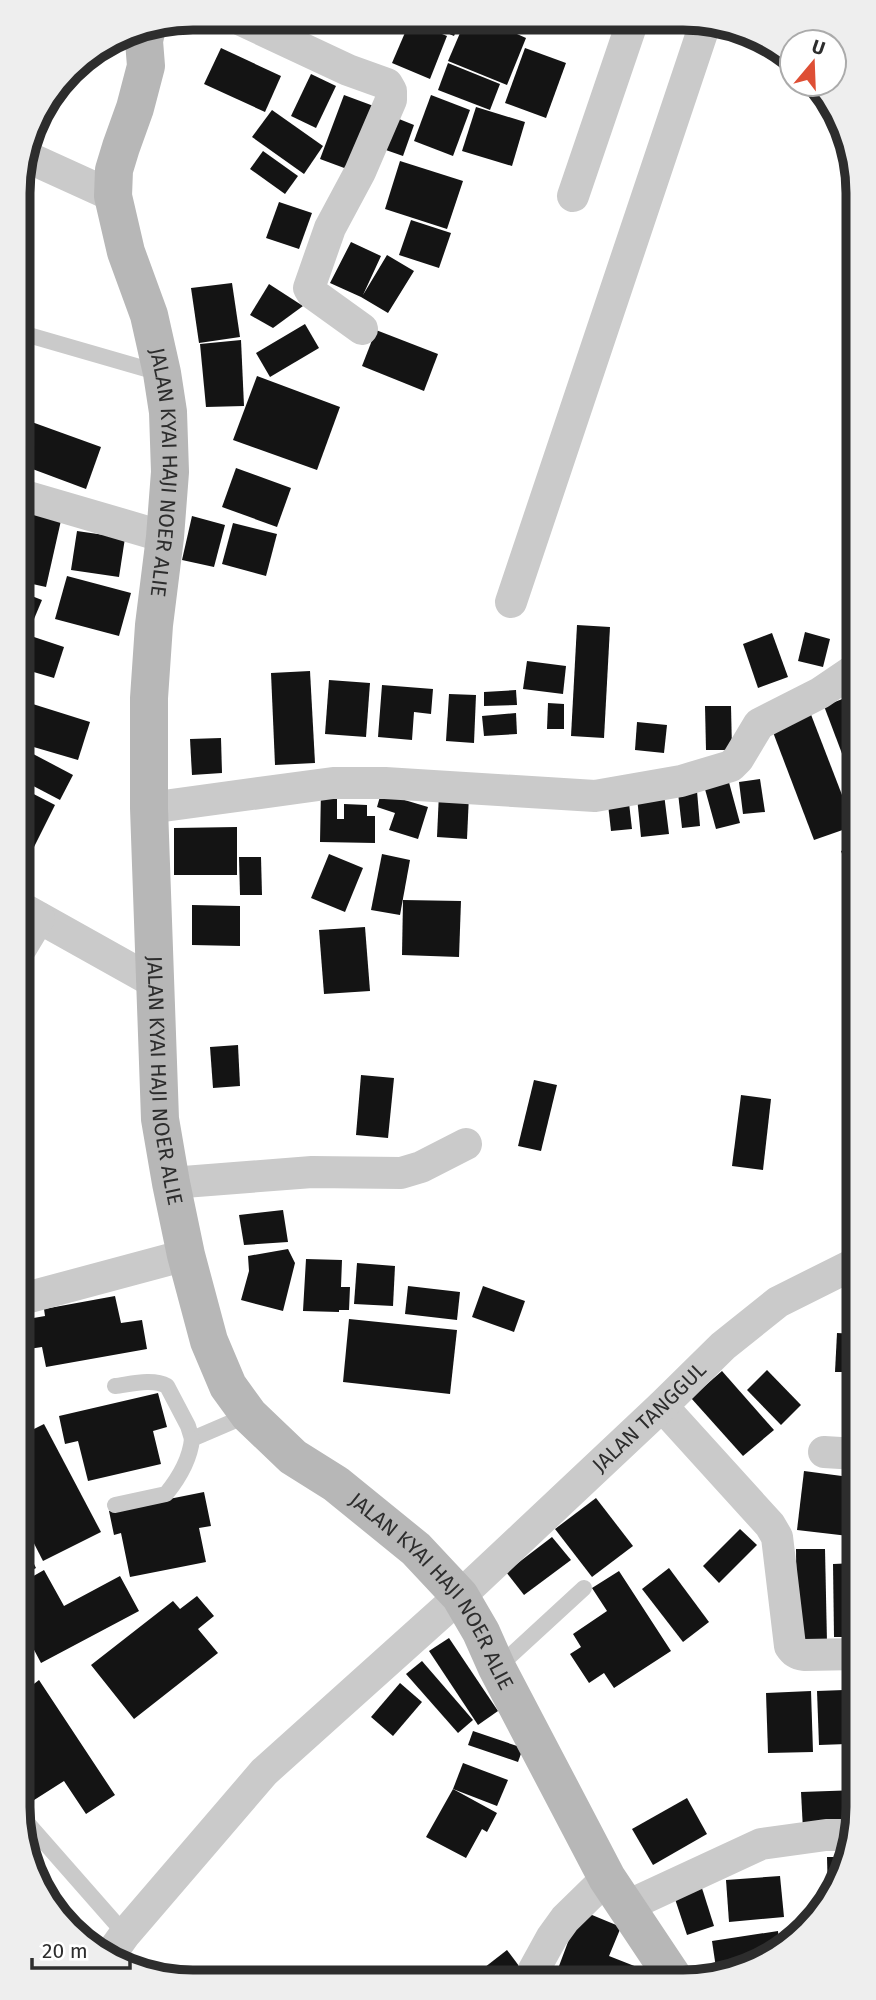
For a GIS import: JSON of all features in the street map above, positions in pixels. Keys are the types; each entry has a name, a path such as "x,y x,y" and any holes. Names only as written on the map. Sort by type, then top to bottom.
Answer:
{"street":[{"path":"263,30 348,70 387,84 391,92 391,100 360,172 330,228 309,288 312,293 362,329"},
{"path":"573,196 630,30"},
{"path":"511,602 703,31"},
{"name":"JALAN KYAI HAJI NOER ALIE","path":"145,37 146,66 114,170 113,196 126,252 149,315 162,373 167,412 170,472 149,698 149,808 160,1119 186,1255 209,1341 228,1385 248,1415 293,1457 336,1484 416,1549 452,1589 481,1632 497,1668 616,1892 668,1970"},
{"path":"33,160 113,196"},
{"path":"30,496 165,537"},
{"path":"149,808 333,783 385,783 595,796 642,789 731,766 759,724 820,693 846,675"},
{"path":"30,913 154,982"},
{"path":"171,1183 312,1172 401,1173 421,1167 466,1144"},
{"path":"30,1297 186,1255"},
{"name":"JALAN TANGGUL","path":"118,1945 264,1772 452,1589 662,1406 723,1346 778,1303 846,1268"},
{"path":"662,1406 770,1525 777,1537 792,1650 804,1655 846,1654"},
{"path":"824,1452 846,1453"},
{"path":"534,1970 565,1919 616,1892 761,1844 844,1835"}],"lane":[{"path":"30,335 162,373"},
{"path":"115,1386 151,1383 167,1386 192,1439 191,1453 175,1484 166,1494 116,1505"},
{"path":"192,1439 248,1415"},
{"path":"497,1668 584,1588"},
{"path":"31,1829 118,1945"}],"building":[{"path":"406,30 432,30 447,36 430,79 392,63"},
{"path":"440,30 456,30 454,36"},
{"path":"461,30 508,30 526,38 507,85 448,61"},
{"path":"221,48 281,76 265,112 204,84"},
{"path":"525,48 566,63 546,118 505,103"},
{"path":"448,63 500,84 490,110 438,90"},
{"path":"311,74 336,86 316,128 291,116"},
{"path":"344,95 379,108 355,172 320,159"},
{"path":"431,95 470,110 453,156 414,141"},
{"path":"476,107 525,122 512,166 462,151"},
{"path":"272,110 323,146 304,174 252,137"},
{"path":"394,117 414,125 403,156 383,149"},
{"path":"263,151 298,176 285,194 250,169"},
{"path":"400,161 463,181 447,229 385,209"},
{"path":"279,202 312,213 299,249 266,238"},
{"path":"411,220 451,233 439,268 399,255"},
{"path":"351,242 381,256 363,295 387,255 414,271 388,313 330,283"},
{"path":"232,283 240,337 199,343 191,288"},
{"path":"269,284 303,306 273,328 250,315"},
{"path":"305,324 319,348 270,377 256,353"},
{"path":"376,330 438,354 424,391 362,366"},
{"path":"241,340 244,406 206,407 200,344"},
{"path":"257,376 340,407 317,470 233,440"},
{"path":"30,421 101,447 86,489 30,468"},
{"path":"236,468 291,488 277,527 222,507"},
{"path":"31,509 62,516 46,587 30,583"},
{"path":"192,516 225,525 214,567 182,560"},
{"path":"233,523 277,534 266,576 222,564"},
{"path":"77,531 125,538 119,577 71,570"},
{"path":"67,576 131,593 119,636 55,619"},
{"path":"30,595 42,600 30,629"},
{"path":"577,625 610,627 604,738 571,736"},
{"path":"805,632 830,639 823,667 798,661"},
{"path":"772,633 788,677 758,688 743,644"},
{"path":"30,636 64,647 54,678 30,671"},
{"path":"527,661 566,666 563,694 523,689"},
{"path":"310,671 315,763 275,765 271,673"},
{"path":"329,680 370,683 366,737 325,734"},
{"path":"382,685 433,689 431,714 414,712 412,740 378,737"},
{"path":"516,690 517,705 484,706 484,692"},
{"path":"449,694 476,695 474,743 446,741"},
{"path":"846,698 846,764 824,706"},
{"path":"30,703 90,722 78,760 30,746"},
{"path":"548,703 564,704 564,729 547,729"},
{"path":"705,706 731,706 732,750 706,750"},
{"path":"810,712 846,805 846,829 814,840 771,727"},
{"path":"516,713 517,734 484,736 482,716"},
{"path":"637,722 667,725 664,753 635,750"},
{"path":"221,738 222,773 192,775 190,739"},
{"path":"30,752 73,775 60,800 30,784"},
{"path":"727,775 740,823 716,829 703,782"},
{"path":"760,779 765,812 743,814 739,782"},
{"path":"321,789 337,789 337,819 344,819 344,804 367,805 367,816 375,816 375,843 320,842"},
{"path":"697,791 700,826 682,828 678,793"},
{"path":"30,792 55,805 30,853"},
{"path":"381,793 428,807 418,839 389,830 395,813 377,807"},
{"path":"439,793 469,795 467,839 437,837"},
{"path":"664,794 669,834 641,837 637,797"},
{"path":"629,803 632,829 611,831 608,804"},
{"path":"237,827 237,875 174,875 174,828"},
{"path":"846,849 846,865 841,851"},
{"path":"329,854 363,868 345,912 311,898"},
{"path":"382,854 410,860 400,915 371,910"},
{"path":"239,857 261,857 262,895 240,895"},
{"path":"403,900 461,901 459,957 402,955"},
{"path":"192,905 240,906 240,946 192,945"},
{"path":"365,927 370,991 324,994 319,930"},
{"path":"238,1045 240,1086 213,1088 210,1047"},
{"path":"361,1075 394,1078 388,1138 356,1135"},
{"path":"534,1080 557,1085 541,1151 518,1146"},
{"path":"741,1095 771,1099 763,1170 732,1166"},
{"path":"283,1210 288,1242 244,1245 239,1215"},
{"path":"288,1249 295,1263 283,1311 241,1300 249,1271 248,1256"},
{"path":"306,1259 342,1260 341,1287 350,1287 349,1310 303,1311"},
{"path":"357,1263 395,1266 393,1306 354,1304"},
{"path":"408,1286 460,1292 457,1320 405,1314"},
{"path":"483,1286 525,1301 514,1332 472,1317"},
{"path":"115,1296 121,1323 142,1320 147,1349 46,1367 42,1347 30,1349 30,1319 45,1316 44,1309"},
{"path":"349,1319 457,1330 450,1394 343,1382"},
{"path":"837,1333 846,1333 846,1372 835,1372"},
{"path":"767,1370 801,1405 781,1425 747,1390"},
{"path":"722,1371 774,1430 743,1456 691,1398"},
{"path":"158,1393 167,1427 153,1431 161,1464 88,1481 78,1441 65,1444 59,1416"},
{"path":"44,1424 101,1532 43,1561 30,1536 30,1431"},
{"path":"804,1471 846,1477 846,1536 797,1530"},
{"path":"204,1492 211,1526 199,1528 206,1562 130,1577 121,1533 114,1535 109,1511"},
{"path":"596,1498 633,1546 592,1577 555,1529"},
{"path":"740,1529 757,1545 719,1583 703,1566"},
{"path":"552,1537 571,1560 524,1595 506,1572"},
{"path":"796,1549 825,1549 827,1643 797,1643"},
{"path":"30,1556 36,1568 30,1571"},
{"path":"846,1563 846,1637 834,1637 833,1564"},
{"path":"669,1568 709,1622 683,1642 642,1589"},
{"path":"44,1570 64,1606 120,1576 139,1611 41,1663 30,1642 30,1578"},
{"path":"619,1571 671,1651 614,1688 604,1673 589,1683 570,1654 581,1647 573,1634 607,1611 592,1588"},
{"path":"197,1596 214,1616 198,1629 218,1653 134,1719 91,1665 173,1601 180,1609"},
{"path":"449,1638 498,1711 478,1725 429,1651"},
{"path":"422,1661 473,1720 458,1733 406,1674"},
{"path":"39,1680 115,1795 86,1814 64,1781 31,1802 30,1687"},
{"path":"400,1683 422,1702 393,1736 371,1717"},
{"path":"844,1690 846,1744 819,1745 817,1691"},
{"path":"811,1691 813,1752 768,1753 766,1693"},
{"path":"473,1731 523,1748 518,1762 468,1745"},
{"path":"463,1763 508,1780 497,1806 453,1789"},
{"path":"453,1789 497,1813 487,1832 482,1829 466,1858 426,1837"},
{"path":"846,1790 845,1828 803,1830 801,1792"},
{"path":"687,1798 707,1834 653,1865 632,1829"},
{"path":"827,1857 838,1857 838,1859 828,1882"},
{"path":"780,1876 784,1917 729,1922 726,1880"},
{"path":"701,1885 714,1926 687,1935 673,1893"},
{"path":"580,1910 621,1927 609,1956 642,1969 642,1970 558,1970"},
{"path":"778,1931 779,1939 745,1958 716,1967 712,1941"},
{"path":"507,1950 522,1970 481,1970"}]}
